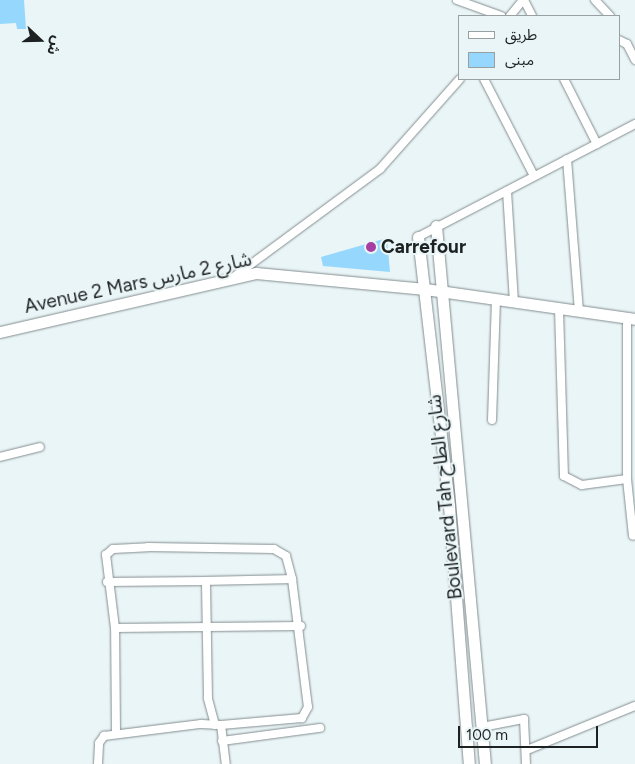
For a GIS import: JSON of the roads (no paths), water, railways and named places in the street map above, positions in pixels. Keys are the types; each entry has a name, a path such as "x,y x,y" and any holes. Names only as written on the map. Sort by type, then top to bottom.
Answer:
{"street":[{"path":"457,0 498,15"},
{"path":"511,15 524,0 532,15"},
{"path":"599,1 609,15"},
{"path":"620,39 635,60"},
{"path":"235,276 380,169 459,80"},
{"path":"485,80 534,176"},
{"path":"565,80 597,144"},
{"path":"418,237 635,124"},
{"path":"567,159 579,312"},
{"path":"507,191 514,303"},
{"name":"Boulevard Tah شارع الطاح","path":"436,226 485,764"},
{"name":"Boulevard Tah شارع الطاح","path":"418,237 449,506 469,764"},
{"name":"Avenue 2 Mars شارع 2 مارس","path":"2,331 235,276 315,276 425,289 631,318"},
{"path":"492,420 496,300"},
{"path":"560,309 564,476 582,485 627,479"},
{"path":"631,318 631,444 627,479 633,536"},
{"path":"0,457 40,447"},
{"path":"98,764 100,740 116,733 302,718 308,707 301,626 286,556 274,549 148,547 113,549 104,564 115,628 116,733"},
{"path":"108,582 292,579"},
{"path":"206,581 204,626 208,698 218,725 226,764"},
{"path":"115,628 301,626"},
{"path":"527,750 635,706"},
{"path":"482,727 524,719 527,750 526,764"},
{"path":"222,741 320,728"}],"place":[{"name":"Carrefour","path":"371,247"}]}
